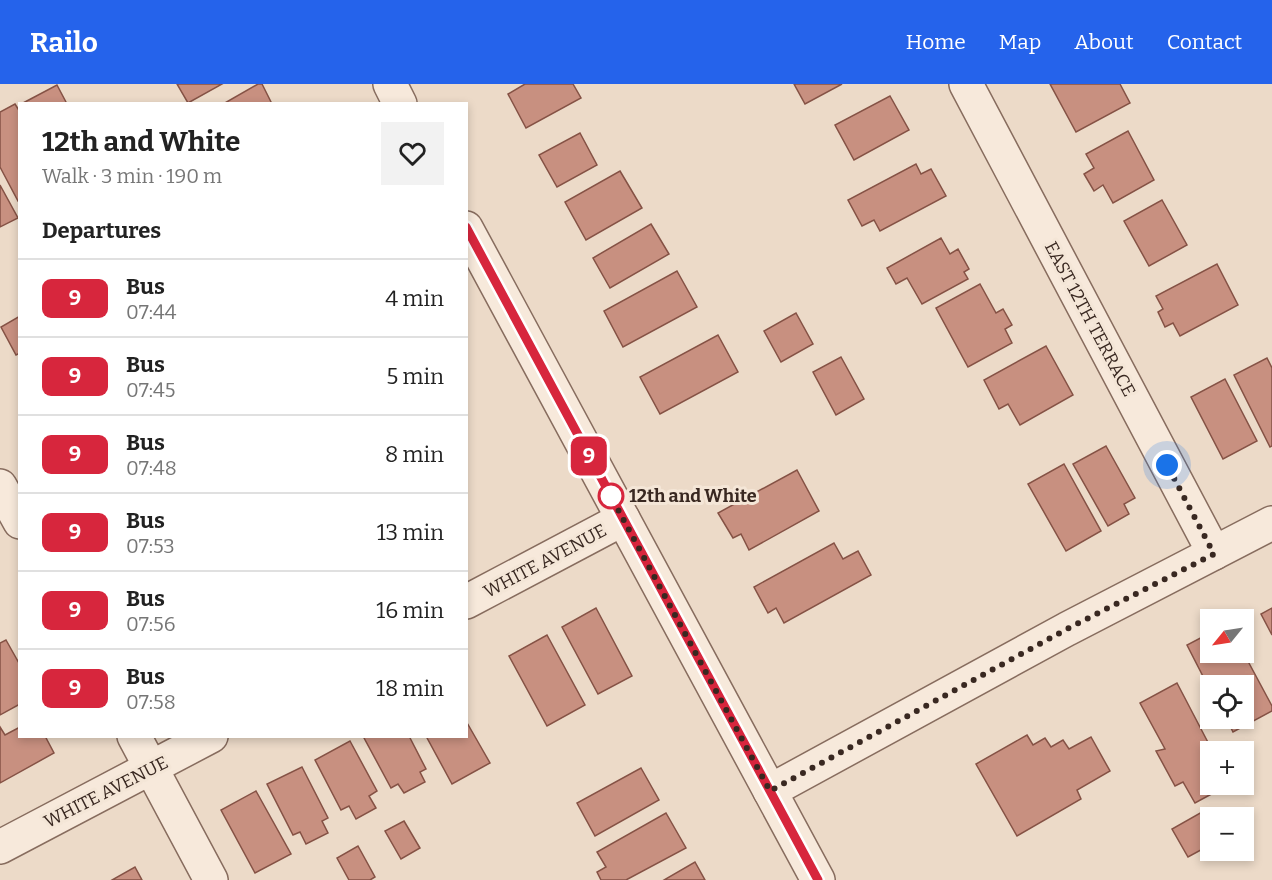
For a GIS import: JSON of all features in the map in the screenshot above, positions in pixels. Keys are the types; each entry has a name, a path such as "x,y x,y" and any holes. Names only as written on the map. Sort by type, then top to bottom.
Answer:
{"street":[{"path":"390,84 399,102"},
{"name":"EAST 12TH TERRACE","path":"966,84 1214,554"},
{"path":"468,232 818,880"},
{"path":"0,486 18,518"},
{"name":"WHITE AVENUE","path":"468,601 623,519"},
{"path":"770,791 1067,629 1272,523"},
{"path":"135,738 211,880"},
{"name":"WHITE AVENUE","path":"0,847 207,738"}],"building":[{"path":"177,84 222,84 190,102 187,102"},
{"path":"258,84 262,84 271,102 226,102"},
{"path":"525,84 573,84 581,98 526,128 508,94"},
{"path":"794,84 842,84 805,104"},
{"path":"1050,84 1120,84 1130,103 1076,132"},
{"path":"57,85 66,102 25,102"},
{"path":"890,96 909,130 854,160 835,125"},
{"path":"15,104 18,109 18,201 0,167 0,112"},
{"path":"1128,131 1154,180 1113,203 1103,185 1094,191 1084,174 1094,168 1086,154"},
{"path":"580,133 597,165 557,187 539,155"},
{"path":"916,164 921,174 931,169 946,196 880,231 874,220 862,226 848,200"},
{"path":"620,171 642,208 586,240 565,202"},
{"path":"0,185 18,218 0,227"},
{"path":"1162,200 1187,245 1149,266 1124,221"},
{"path":"651,224 669,254 610,288 593,258"},
{"path":"941,238 950,254 958,249 969,269 964,272 968,279 922,304 907,278 896,284 887,268"},
{"path":"1217,264 1238,305 1180,336 1173,323 1165,327 1158,312 1163,309 1156,296"},
{"path":"677,271 697,307 623,347 604,311"},
{"path":"980,284 996,313 1003,309 1012,325 1005,329 1012,343 968,367 936,308"},
{"path":"796,313 813,344 781,362 764,331"},
{"path":"18,317 18,354 16,355 1,327"},
{"path":"718,335 738,372 660,414 640,377"},
{"path":"1046,346 1073,395 1020,425 1008,404 999,409 984,380"},
{"path":"841,357 864,399 836,415 813,372"},
{"path":"1267,358 1272,368 1272,446 1270,447 1234,375"},
{"path":"1225,379 1257,441 1223,459 1191,397"},
{"path":"1106,446 1135,498 1124,504 1129,514 1108,526 1073,464"},
{"path":"1064,464 1101,531 1066,551 1028,484"},
{"path":"797,470 819,511 749,550 741,534 733,538 718,513"},
{"path":"834,543 843,559 858,551 871,575 784,623 776,608 768,613 754,587"},
{"path":"596,608 632,676 598,694 562,627"},
{"path":"1272,608 1272,635 1261,614"},
{"path":"547,635 585,705 547,726 509,656"},
{"path":"1200,638 1200,663 1249,663 1272,706 1272,711 1254,721 1254,675 1202,675 1187,645"},
{"path":"6,640 18,661 18,705 0,715 0,643"},
{"path":"1177,683 1207,741 1200,741 1200,795 1210,795 1195,803 1183,782 1175,786 1156,751 1165,749 1140,703"},
{"path":"468,724 490,763 452,784 427,738 468,738"},
{"path":"0,727 5,735 18,728 18,738 46,738 54,753 0,783"},
{"path":"1027,735 1033,745 1045,738 1051,747 1063,740 1069,749 1091,737 1110,771 1077,790 1081,799 1017,836 976,764"},
{"path":"364,738 410,738 426,769 420,772 425,782 404,793 398,784 391,788"},
{"path":"350,741 377,791 369,796 376,808 356,819 349,806 341,810 315,760"},
{"path":"302,767 328,818 322,821 328,833 306,844 300,832 293,835 267,784"},
{"path":"641,768 659,800 595,836 577,803"},
{"path":"256,791 291,854 255,873 221,810"},
{"path":"666,813 686,848 626,880 601,880 597,872 606,867 597,852"},
{"path":"1200,813 1200,850 1188,857 1172,829"},
{"path":"404,821 420,848 401,859 385,831"},
{"path":"358,846 375,877 370,880 349,880 337,858"},
{"path":"695,862 705,880 664,880"},
{"path":"135,867 142,880 112,880"}],"bus line":[{"name":"9","path":"468,231 818,880"}],"place":[{"name":"12th and White","path":"611,496"}],"route":[{"path":"611,496 607,489 770,791 1067,629 1214,554 1167,465"}]}
